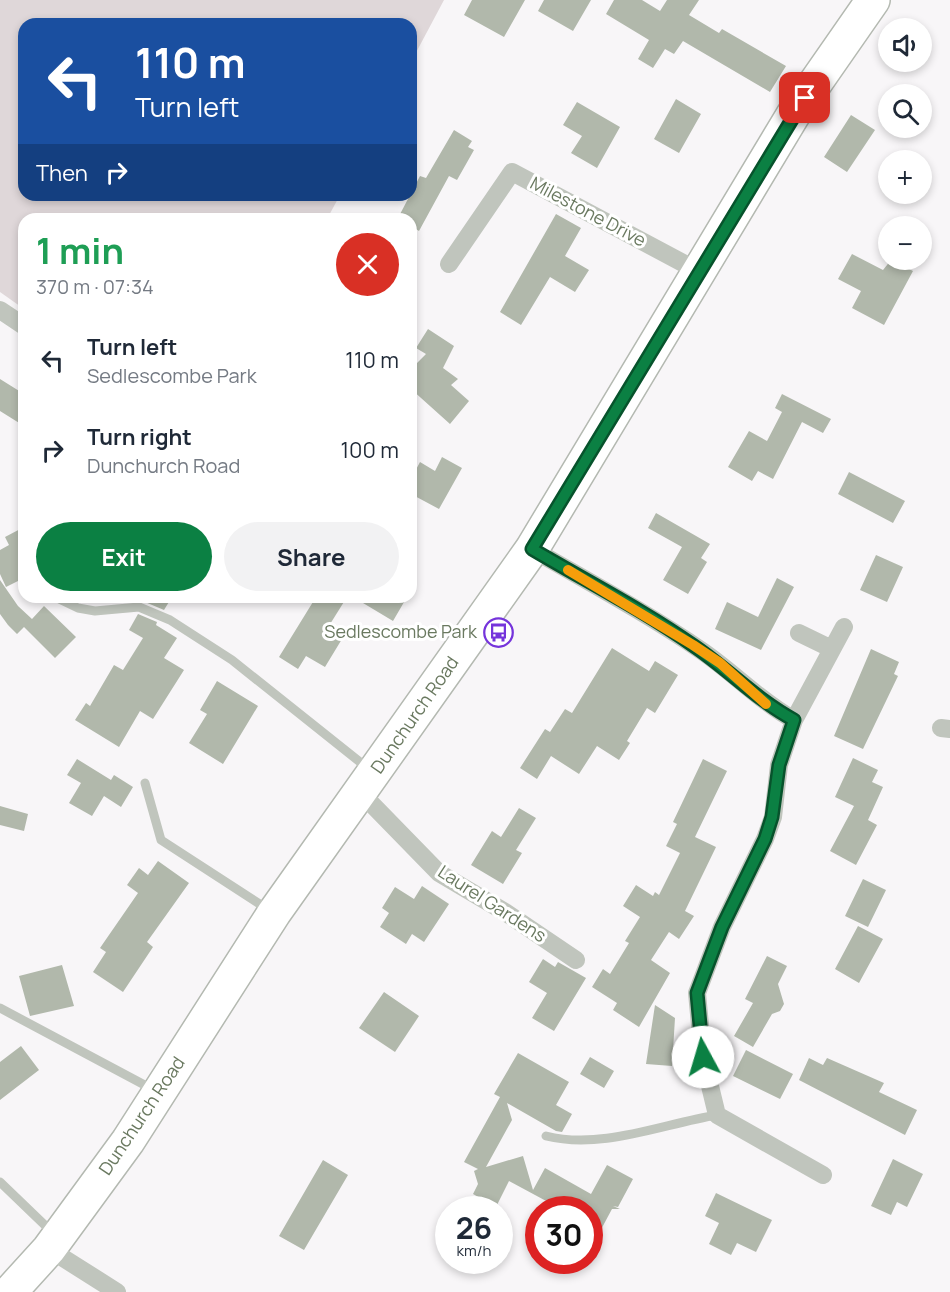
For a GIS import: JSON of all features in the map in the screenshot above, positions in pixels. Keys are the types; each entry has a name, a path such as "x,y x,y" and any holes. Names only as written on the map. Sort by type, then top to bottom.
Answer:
{"highway":[{"name":"Dunchurch Road","path":"10,1292 53,1243 128,1142 274,913 532,549 793,115 873,0"}],"street":[{"name":"Milestone Drive","path":"449,264 512,172 698,271"},
{"path":"0,310 18,322"},
{"path":"532,549 680,636 720,663 771,707 794,720"},
{"path":"823,1175 717,1115 703,1057 697,993 722,927 765,839 772,817 779,765 794,720 844,627"},
{"path":"799,633 832,649"},
{"name":"Laurel Gardens","path":"368,783 439,873 506,912 576,960"},
{"path":"53,1243 117,1292"}],"lane":[{"path":"68,603 78,608 95,611 139,608 170,620 232,660 368,783"},
{"path":"145,783 161,840 274,913"},
{"path":"0,1008 159,1093"},
{"path":"546,1136 567,1141 585,1140 632,1134 717,1115"},
{"path":"0,1182 53,1243"}],"shaded area":[{"path":"0,0 444,0 417,51 417,18 18,18 18,201 337,201 330,213 18,213 18,305 0,292"}],"building":[{"path":"472,0 525,0 504,37 464,15"},
{"path":"544,0 591,0 573,31 538,11"},
{"path":"614,0 642,0 660,11 667,0 699,0 689,15 719,33 722,29 786,66 770,92 683,41 674,54 665,49 653,68 638,59 649,40 606,14"},
{"path":"676,99 701,114 679,153 654,139"},
{"path":"577,102 620,127 597,168 571,153 582,136 563,125"},
{"path":"851,115 875,130 847,172 824,157"},
{"path":"454,130 472,141 468,147 474,150 457,180 449,176 419,231 417,230 417,213 401,213 407,201 417,201 417,182 420,176 426,178"},
{"path":"556,214 581,228 565,256 589,270 575,292 550,277 521,325 500,312"},
{"path":"852,254 878,267 878,270 913,271 884,325 852,308 861,291 838,279"},
{"path":"428,329 454,346 443,368 458,379 451,385 469,401 450,424 417,394 417,363 426,354 417,346"},
{"path":"0,379 18,390 18,422 0,411"},
{"path":"782,394 831,419 823,433 802,422 773,479 758,471 752,481 728,467 749,431 767,441 782,412 775,408"},
{"path":"442,457 462,468 439,509 417,497 417,468 420,462 435,471"},
{"path":"849,472 905,501 893,523 838,494"},
{"path":"656,513 710,544 701,558 707,562 688,594 663,580 682,547 648,528"},
{"path":"18,530 18,581 6,587 0,574 0,550 9,545 5,537"},
{"path":"876,555 903,567 887,602 860,590"},
{"path":"777,578 794,587 761,650 715,629 727,602 758,617"},
{"path":"0,580 18,606 32,619 44,606 76,637 55,658 24,627 17,634 0,614"},
{"path":"147,603 168,603 164,610"},
{"path":"312,603 343,603 327,629 342,639 325,667 306,656 298,669 279,657"},
{"path":"363,603 404,603 393,621"},
{"path":"138,614 157,622 156,625 177,638 164,658 184,670 153,719 140,711 119,747 75,720 86,703 90,706 114,665 123,670 143,638 129,630"},
{"path":"612,648 649,671 655,661 678,675 655,713 647,708 627,741 630,743 619,760 597,746 579,774 551,756 537,779 520,768 545,729 550,732 565,709 572,713"},
{"path":"871,649 899,662 894,674 898,676 863,749 834,736"},
{"path":"217,681 258,706 223,764 189,743 207,714 200,710"},
{"path":"853,758 878,770 872,782 883,787 868,820 877,825 856,865 830,851 854,806 835,797"},
{"path":"77,759 111,780 114,775 133,787 121,807 104,796 92,816 69,803 81,783 67,775"},
{"path":"703,759 727,771 695,837 716,847 685,911 694,916 679,939 669,932 651,960 670,973 639,1027 613,1010 617,1003 592,987 603,969 610,974 629,943 625,941 640,917 623,906 636,885 653,896 655,892 659,895 680,853 666,846 677,824 673,822"},
{"path":"0,806 28,814 24,831 0,825"},
{"path":"519,808 536,818 516,850 522,853 503,884 471,865 492,831 501,837"},
{"path":"158,861 189,883 147,942 153,947 123,992 93,972 106,952 100,948 138,893 127,885 139,868 148,875"},
{"path":"863,879 886,890 868,927 845,916"},
{"path":"422,886 449,904 424,942 412,934 406,944 380,927 389,913 382,908 395,887 414,899"},
{"path":"858,926 883,939 859,983 835,969"},
{"path":"767,956 787,966 778,984 784,1004 780,1011 772,1014 753,1047 734,1036 753,1003 745,999"},
{"path":"543,959 555,967 558,962 586,978 554,1031 532,1018 547,993 529,982"},
{"path":"62,965 74,1006 30,1016 19,976"},
{"path":"384,992 419,1016 395,1052 359,1028"},
{"path":"655,1005 675,1018 672,1066 646,1064"},
{"path":"21,1046 39,1070 0,1100 0,1062"},
{"path":"746,1050 793,1074 780,1099 733,1076"},
{"path":"518,1053 569,1082 556,1105 572,1114 562,1132 556,1131 507,1103 512,1120 486,1167 523,1156 533,1190 545,1168 591,1194 607,1165 633,1179 618,1207 613,1206 620,1209 612,1209 603,1226 603,1196 537,1196 509,1181 502,1196 473,1194 478,1184 474,1171 478,1169 464,1162 500,1097 494,1094"},
{"path":"590,1057 614,1071 604,1088 580,1074"},
{"path":"809,1058 823,1065 827,1058 884,1083 879,1092 917,1110 905,1135 799,1080"},
{"path":"893,1159 923,1174 907,1207 897,1202 891,1215 871,1206"},
{"path":"323,1160 348,1175 304,1250 279,1236"},
{"path":"716,1193 772,1220 756,1252 737,1243 731,1255 709,1244 719,1223 705,1216"}],"slow traffic":[{"path":"568,570 680,636 720,663 766,704"}],"place":[{"name":"Sedlescombe Park","path":"498,632"}],"route":[{"path":"703,1057 697,993 722,927 765,839 772,817 779,765 794,720 771,707 747,689 720,663 680,636 532,549 698,271 805,98"}]}
